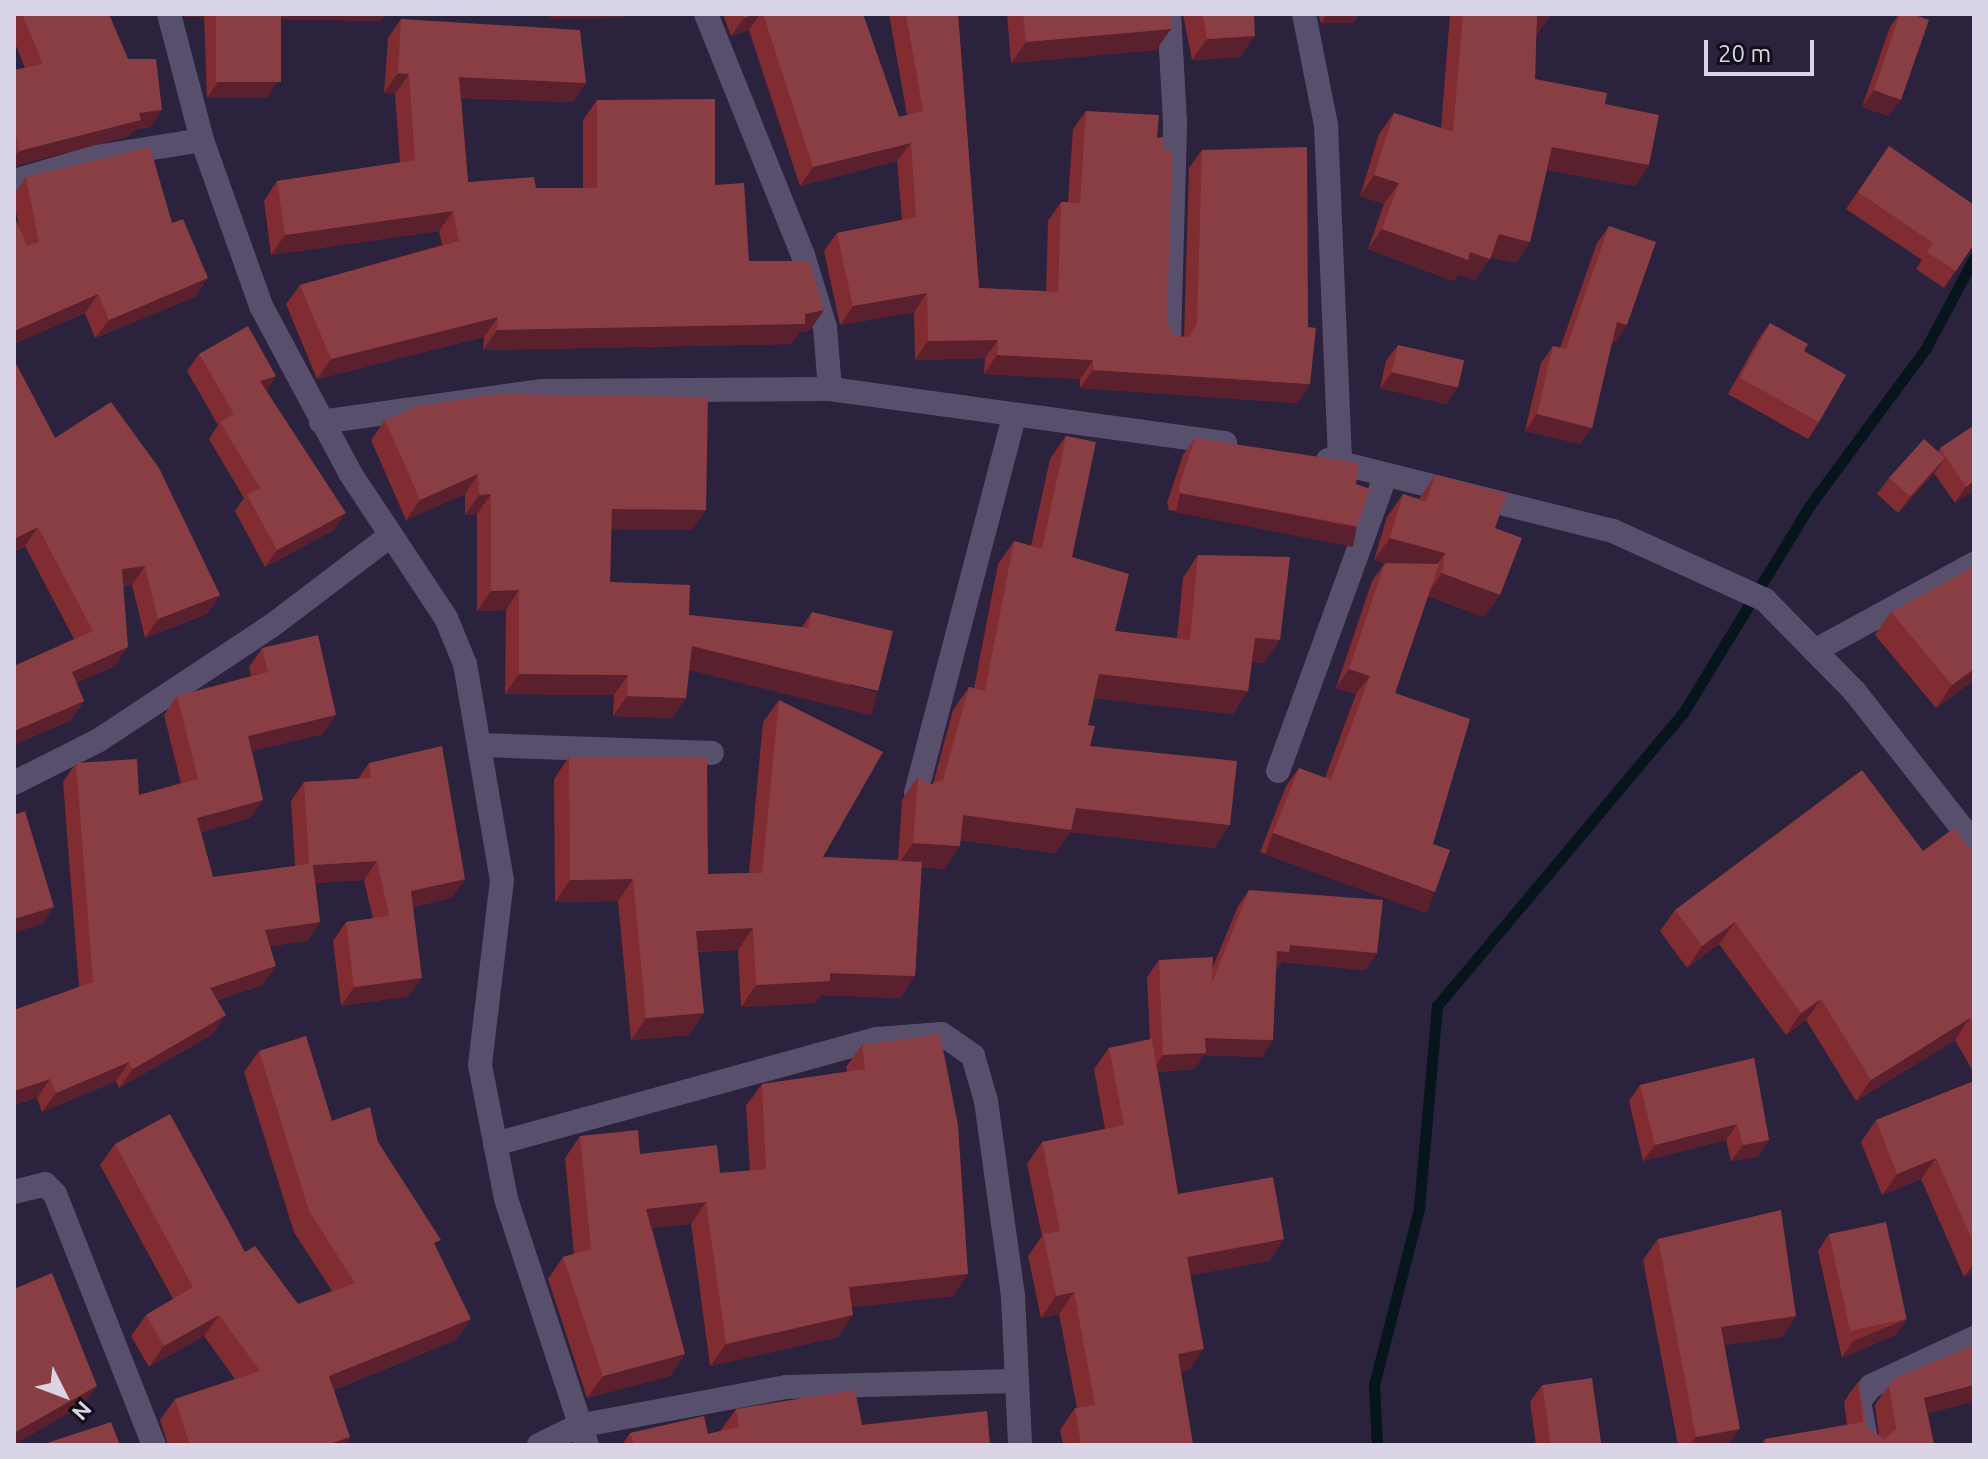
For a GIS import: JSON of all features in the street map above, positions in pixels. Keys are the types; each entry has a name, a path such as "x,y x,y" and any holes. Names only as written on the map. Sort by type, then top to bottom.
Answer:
{"street":[{"path":"169,14 202,140 261,306 321,422 446,618 482,745 502,880 480,1065 495,1144 582,1436"},
{"path":"706,14 803,255 825,327 830,389"},
{"path":"1169,14 1175,121 1169,342"},
{"path":"1304,14 1326,125 1340,462"},
{"path":"14,181 96,157 202,140"},
{"path":"321,422 541,391 830,389 1251,448"},
{"path":"916,793 1014,416"},
{"path":"1296,455 1340,462 1613,531 1765,600 1791,622 1816,650 1974,843"},
{"path":"1278,771 1386,475"},
{"path":"14,783 125,722 391,535"},
{"path":"1816,650 1974,564"},
{"path":"482,745 712,753"},
{"path":"495,1144 877,1039 942,1034 973,1056 986,1101 1013,1296 1020,1445"},
{"path":"14,1192 45,1184 55,1194 154,1445"},
{"path":"1867,1445 1859,1401 1871,1386 1974,1338"},
{"path":"539,1445 840,1381 1015,1381"}],"building":[{"path":"22,14 109,14 128,59 156,59 162,110 139,113 141,120 19,151 14,126 14,70 43,64"},
{"path":"216,14 281,14 281,82 216,82"},
{"path":"763,14 863,14 899,117 923,111 906,14 958,14 979,288 1058,292 1061,202 1080,203 1086,111 1159,115 1157,138 1163,137 1163,151 1172,150 1167,324 1175,336 1189,337 1197,324 1202,150 1307,147 1308,327 1316,328 1310,384 1093,370 1093,360 997,355 998,340 928,341 927,293 853,306 837,233 916,217 911,143 813,167"},
{"path":"1023,14 1171,14 1171,29 1026,42"},
{"path":"1202,14 1254,14 1255,36 1207,39"},
{"path":"1463,14 1550,14 1537,16 1535,79 1607,93 1605,104 1659,115 1649,165 1552,147 1530,242 1499,234 1490,259 1470,252 1468,260 1382,229 1399,183 1374,175 1394,113 1453,132"},
{"path":"1900,14 1912,14 1929,20 1901,100 1874,90"},
{"path":"401,19 580,30 586,83 459,77 468,182 534,177 536,188 597,188 597,100 715,99 715,185 744,183 749,261 809,261 824,310 805,314 805,324 497,330 498,317 331,359 300,285 459,241 453,211 285,235 277,181 415,160 409,74 398,73"},
{"path":"1889,146 1974,205 1974,244 1956,271 1927,252 1933,243 1858,192"},
{"path":"150,147 172,223 183,219 208,278 109,320 98,294 14,331 14,216 27,246 39,242 26,177"},
{"path":"1609,226 1656,242 1627,325 1617,322 1592,428 1537,414 1553,346 1566,349"},
{"path":"1770,323 1808,344 1804,351 1846,375 1819,422 1740,378"},
{"path":"248,326 276,376 260,381 346,513 277,550 247,495 260,488 220,422 234,414 199,354"},
{"path":"1398,345 1464,360 1458,388 1392,372"},
{"path":"14,360 55,438 111,402 159,468 220,595 158,619 145,566 122,569 128,647 72,672 84,701 14,731 14,666 93,631 38,527 14,539"},
{"path":"498,394 708,397 706,510 612,509 610,582 690,585 689,615 808,628 812,612 893,631 878,691 692,646 686,698 627,696 628,675 519,674 519,590 491,591 491,494 479,495 478,474 420,500 385,420 417,406"},
{"path":"1973,426 1974,481 1966,487 1940,448"},
{"path":"1066,436 1096,442 1072,557 1129,574 1115,631 1190,640 1198,555 1290,557 1280,640 1255,638 1248,691 1099,674 1088,725 1095,726 1090,746 1237,761 1230,825 1076,808 1071,830 963,815 960,846 913,843 918,777 929,785 943,780 969,687 985,691 1014,541 1042,549"},
{"path":"1195,438 1359,463 1356,484 1370,489 1357,526 1180,493 1179,486"},
{"path":"1924,439 1945,458 1910,496 1889,478"},
{"path":"1435,475 1507,494 1495,528 1522,538 1500,595 1442,573 1445,553 1390,538 1403,494 1426,502"},
{"path":"1385,563 1439,564 1395,693 1470,719 1433,844 1450,850 1435,892 1273,833 1299,768 1331,780 1370,676 1349,669"},
{"path":"1973,567 1974,669 1952,685 1891,612"},
{"path":"318,635 336,715 248,736 263,800 197,818 213,877 309,864 304,782 371,778 369,763 442,746 465,879 411,891 422,978 354,987 346,922 389,916 377,861 313,865 320,922 265,930 276,966 210,988 226,1015 133,1069 129,1062 56,1093 50,1079 14,1091 14,1010 93,982 76,763 137,759 139,795 198,779 177,696 268,672 262,648"},
{"path":"779,700 883,752 823,857 922,862 915,976 830,973 830,981 756,985 753,928 696,931 704,1013 646,1018 633,879 570,880 569,757 707,757 708,874 762,873"},
{"path":"1862,770 1923,851 1954,828 1974,855 1974,1025 1970,1018 1871,1080 1821,999 1801,1013 1735,922 1702,946 1675,910"},
{"path":"25,811 54,907 14,919 14,815"},
{"path":"1249,890 1383,900 1377,953 1290,945 1289,952 1277,951 1273,1040 1205,1038 1206,1053 1163,1055 1159,960 1213,957 1212,983"},
{"path":"940,1034 958,1125 968,1274 849,1287 853,1315 726,1344 706,1202 646,1209 685,1354 603,1376 563,1257 591,1249 580,1136 638,1130 640,1154 717,1145 720,1173 766,1169 762,1084 865,1069 862,1045"},
{"path":"306,1036 332,1121 370,1107 378,1142 441,1240 434,1243 471,1319 329,1376 350,1437 326,1445 190,1445 175,1399 260,1371 219,1315 164,1346 146,1315 193,1287 115,1144 170,1114 245,1252 255,1246 298,1304 355,1283 309,1211 259,1051"},
{"path":"1152,1039 1178,1194 1273,1177 1284,1239 1187,1257 1204,1349 1178,1354 1193,1445 1081,1445 1075,1408 1095,1405 1074,1292 1056,1296 1043,1234 1060,1231 1042,1142 1124,1125 1109,1048"},
{"path":"1754,1058 1769,1140 1743,1145 1737,1124 1655,1145 1640,1085"},
{"path":"1974,1081 1974,1244 1936,1158 1897,1174 1876,1120"},
{"path":"1781,1210 1796,1316 1721,1327 1740,1429 1696,1437 1658,1239"},
{"path":"1886,1222 1907,1319 1850,1331 1829,1234"},
{"path":"52,1273 97,1386 14,1433 14,1289"},
{"path":"1974,1345 1974,1385 1924,1398 1934,1445 1766,1445 1765,1439 1863,1422 1858,1382 1867,1428 1885,1439 1896,1429 1889,1385 1895,1378"},
{"path":"1592,1378 1601,1445 1551,1445 1542,1385"},
{"path":"855,1390 862,1425 987,1411 990,1445 634,1445 630,1433 704,1416 708,1434 739,1427 736,1409"},
{"path":"111,1422 120,1445 41,1445"}],"waterway":[{"path":"1377,1445 1374,1385 1419,1208 1437,1006 1683,713 1810,505 1926,348 1974,258"}]}
